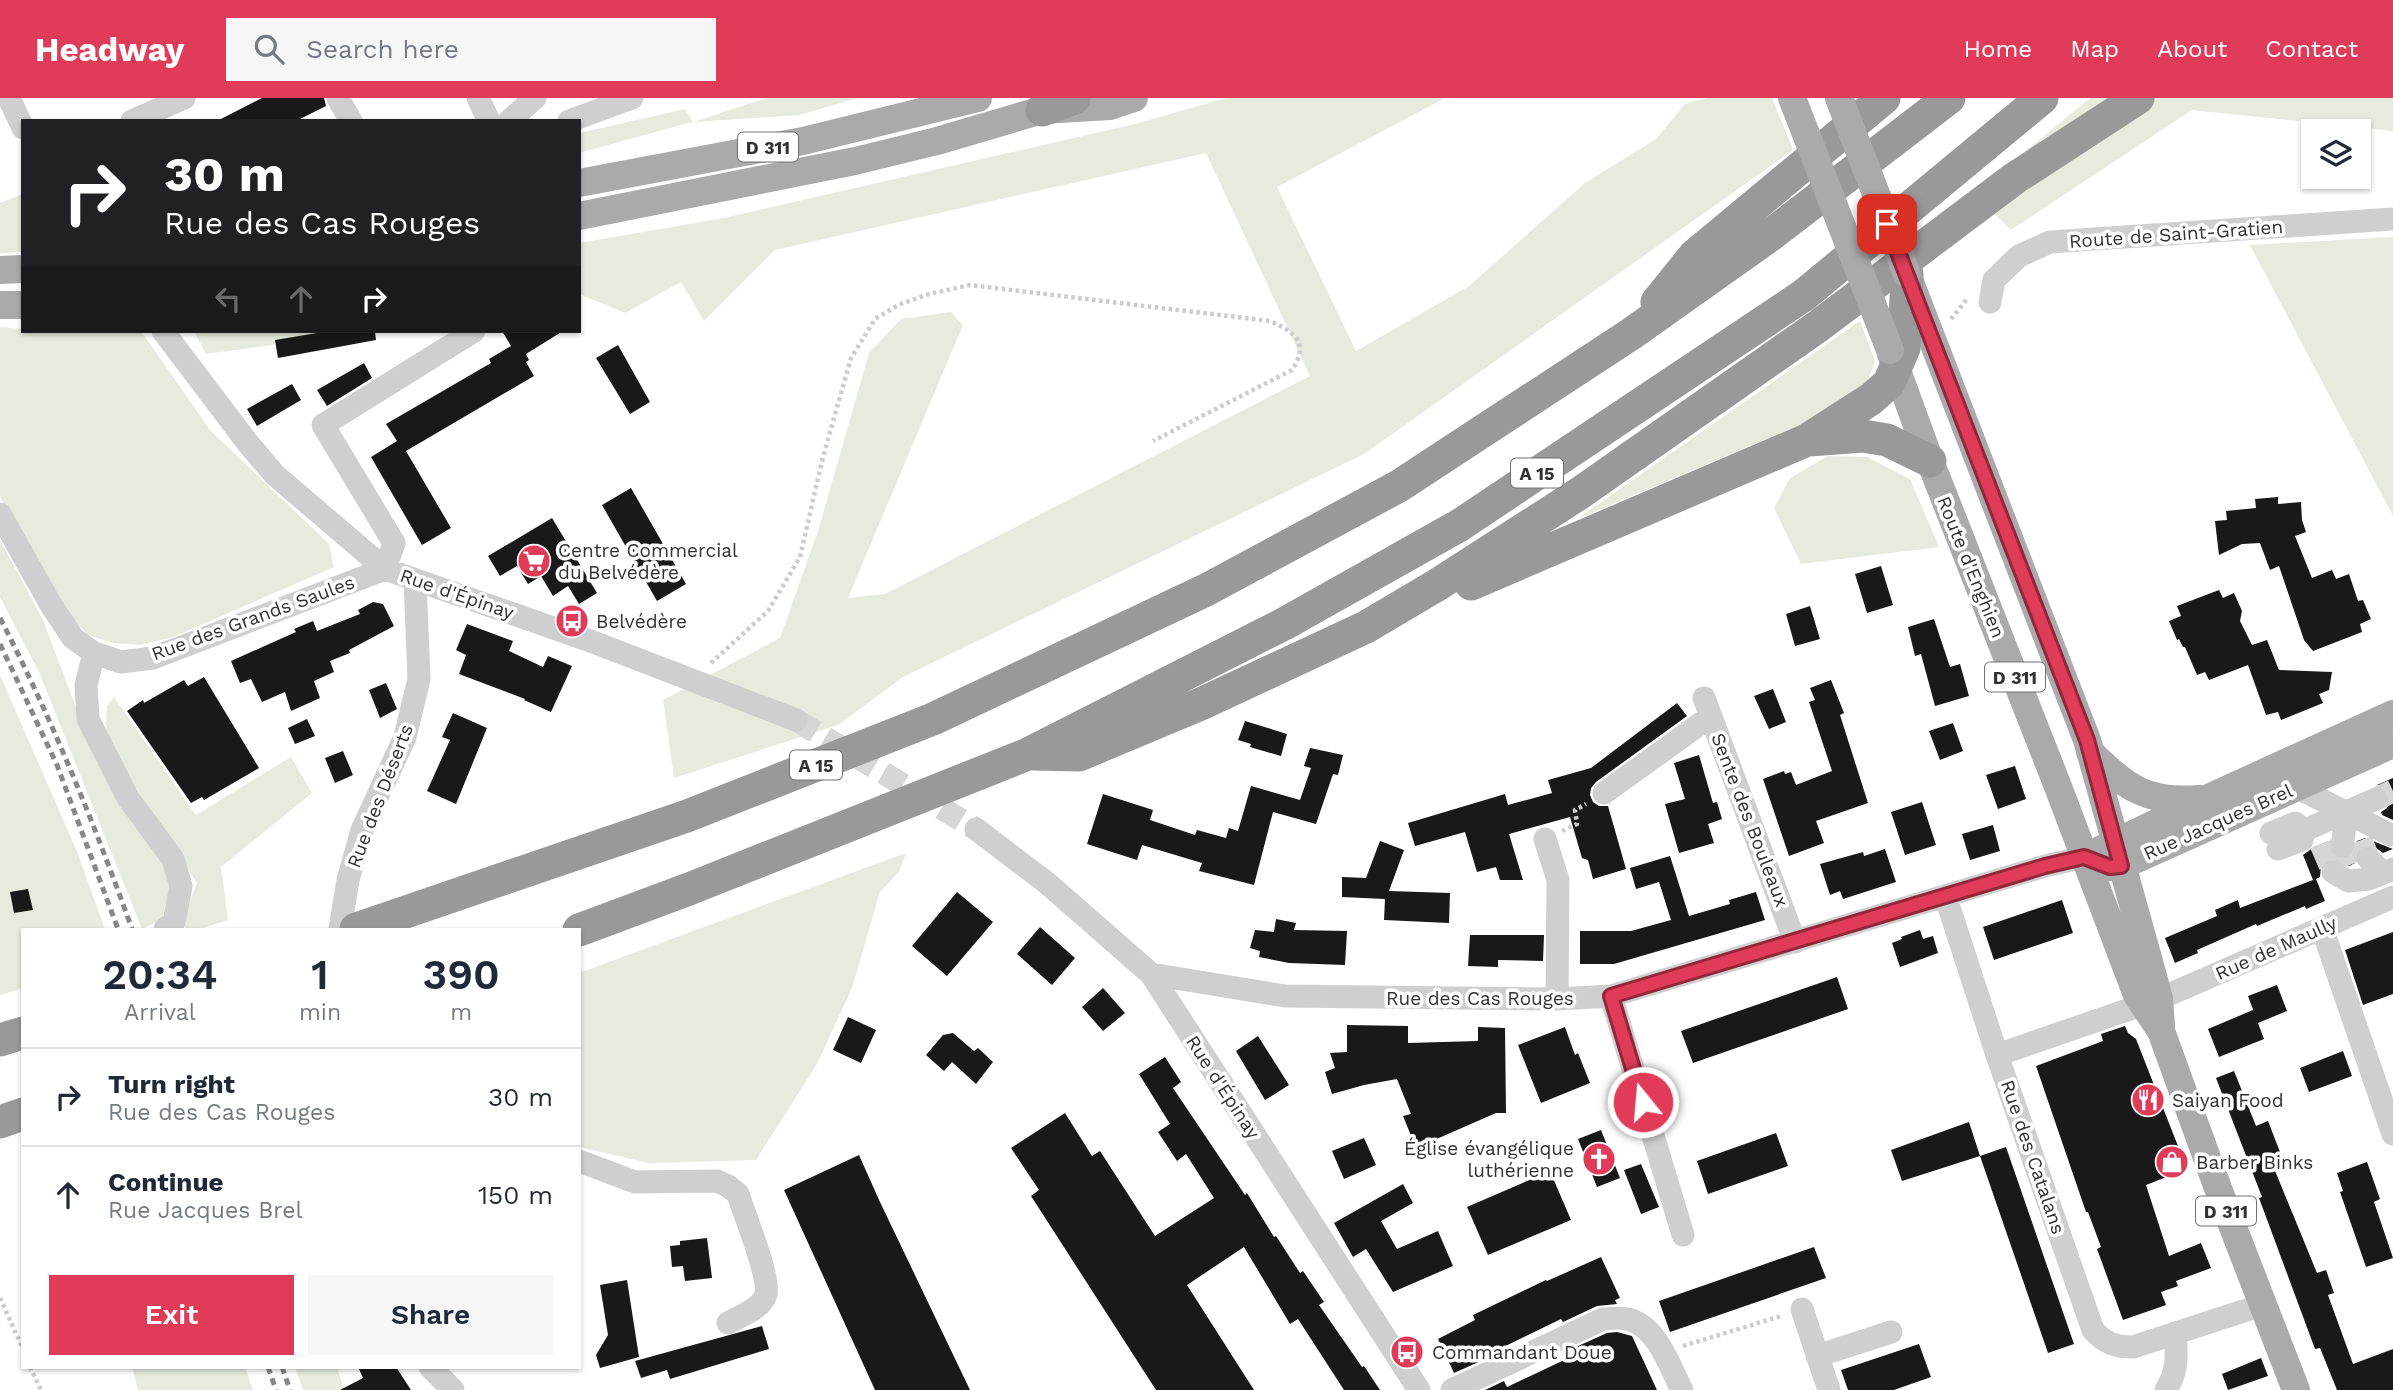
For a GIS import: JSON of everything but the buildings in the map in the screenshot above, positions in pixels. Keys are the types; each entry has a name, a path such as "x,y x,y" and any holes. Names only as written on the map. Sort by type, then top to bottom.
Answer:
{"highway":[{"path":"1042,110 1074,98"},
{"path":"1631,334 1694,256 1884,98"},
{"name":"A 15","path":"359,928 687,816 933,719 1194,596 1399,486 1631,334 1772,234 1950,98"},
{"name":"A 15","path":"581,929 1028,754 1284,624 1460,525 1804,295 2042,98"},
{"path":"1028,754 1079,755 1203,703 1366,627 1437,585 1591,485 1817,327 2015,178 2138,98"},
{"path":"1437,585 1467,586 1807,440 1871,399 1889,383 1905,344 1907,274"},
{"path":"1807,440 1863,436 1887,440 1930,461"},
{"path":"0,1040 21,1034"},
{"path":"0,1121 21,1115"}],"main road":[{"name":"D 311","path":"581,216 855,162 1042,110 1110,106 1134,98"},
{"name":"Route d'Enghien","path":"1792,98 2090,752 2118,855 2151,1002 2296,1390"},
{"path":"1839,98 1907,274"},
{"name":"D 311","path":"581,183 803,141 964,100"},
{"path":"0,270 21,269"},
{"path":"0,305 21,305"},
{"name":"Route d'Enghien","path":"1905,344 1930,461 2123,960 2151,1002"},
{"name":"Rue Jacques Brel","path":"2118,855 2206,799 2393,714"},
{"name":"Rue Jacques Brel","path":"2084,857 2118,855 2296,787 2393,744"},
{"path":"2090,752 2110,772 2141,793 2169,801 2206,799"}],"street":[{"path":"9,98 21,124"},
{"path":"137,119 184,98"},
{"path":"338,98 350,119"},
{"path":"478,98 488,119"},
{"path":"574,119 632,98"},
{"path":"512,119 534,105"},
{"name":"Route de Saint-Gratien","path":"1990,302 1994,280 2019,256 2050,242 2393,219"},
{"name":"Rue d'Épinay","path":"165,333 275,475 385,569 796,720"},
{"path":"385,569 394,543 323,425 471,333"},
{"path":"0,514 51,605 73,638 94,653 86,685 88,719 128,798 173,859 181,887 174,922 166,928"},
{"name":"Rue des Grands Saules","path":"94,653 121,662 153,658 385,569"},
{"name":"Rue des Déserts","path":"340,928 348,880 362,830 405,737 419,679 415,580"},
{"name":"Sente des Bouleaux","path":"1604,793 1707,707 1795,942"},
{"path":"2296,787 2391,835"},
{"path":"2347,813 2375,799"},
{"path":"2347,813 2350,855"},
{"path":"2275,841 2295,823 2350,855"},
{"name":"Rue d'Épinay","path":"976,829 1047,883 1151,974 1419,1390"},
{"path":"1545,839 1558,880 1558,999"},
{"name":"Rue des Cas Rouges","path":"1151,974 1285,996 1558,999 1611,996 1946,898 2034,869 2084,857"},
{"name":"Rue de Maully","path":"1997,1055 2151,1002 2393,897"},
{"name":"Rue des Catalans","path":"1946,898 1997,1055 2093,1330 2102,1339 2119,1347 2133,1348 2262,1305"},
{"path":"2322,928 2393,1134"},
{"path":"1611,996 1683,1235"},
{"path":"0,1121 21,1108"},
{"path":"581,1162 635,1182 717,1181 728,1186 737,1195 766,1279 766,1295 756,1307 728,1323"},
{"path":"1802,1309 1829,1390"},
{"path":"1452,1390 1604,1319 1633,1320 1654,1336 1682,1390"},
{"path":"1817,1356 1891,1332"},
{"path":"2166,1390 2173,1379 2177,1361 2175,1334"},
{"path":"432,1369 453,1390"}],"path":[{"path":"692,680 768,611 800,557 823,457 851,358 875,319 898,305 929,294 970,285 1270,321 1296,336 1300,346 1298,360 1292,370 1153,441"},
{"path":"1545,839 1577,824 1575,810 1604,793"},
{"path":"0,1298 21,1345"},
{"path":"1662,1353 1802,1309"},
{"path":"31,1369 41,1390"}],"shaded area":[{"path":"766,98 858,98 799,115 693,122"},
{"path":"1226,98 1445,98 1277,187 1356,351 1469,286 1585,183 1656,139 1685,104 1707,98 1772,98 1793,150 1364,454 903,677 838,725 674,778 663,700 780,638 818,531 869,353 901,319 951,312 963,325 848,598 885,594 1310,376 1206,153 775,250 704,321 681,282 625,313 581,295 581,243 724,218 1135,124"},
{"path":"2090,98 2393,98 2393,131 2371,129 2371,119 2301,119 2301,121 2192,110 2011,230 1974,194"},
{"path":"685,109 693,122 581,152 581,133"},
{"path":"21,195 21,252 0,253 0,203"},
{"path":"2393,237 2393,516 2250,245"},
{"path":"1860,321 1875,361 1861,399 1577,519"},
{"path":"0,327 21,329 21,333 142,333 210,430 329,544 334,567 173,637 140,645 113,643 88,635 64,610 0,497"},
{"path":"195,333 360,333 206,354"},
{"path":"1828,456 1867,457 1910,479 1939,547 1801,564 1774,508 1790,478"},
{"path":"0,540 43,620 96,761 161,856 171,882 162,919 144,928 142,928 39,672 0,597"},
{"path":"0,675 76,849 105,928 21,928 21,989 0,995"},
{"path":"114,697 196,815 291,757 312,793 221,867 228,920 203,928 186,928 183,921 197,883 120,763 106,728 107,706"},
{"path":"906,853 899,872 880,892 852,988 817,1064 756,1160 649,1163 581,1147 581,972"},
{"path":"133,1369 246,1369 253,1390 138,1390"},
{"path":"296,1369 338,1369 344,1390 303,1390"}],"tunnel":[{"path":"796,720 976,829"},
{"path":"2376,799 2393,791"},
{"path":"2361,840 2368,858"},
{"path":"2321,844 2333,872"},
{"path":"2342,846 2350,865"}],"railway":[{"path":"0,618 71,772 132,928"},
{"path":"0,644 57,765 118,928"},
{"path":"269,1369 276,1390"},
{"path":"283,1369 290,1390"}],"place":[{"name":"Centre Commercial du Belvédère","path":"534,561"},
{"name":"Belvédère","path":"572,621"},
{"name":"Saiyan Food","path":"2148,1100"},
{"name":"Église évangélique luthérienne","path":"1599,1159"},
{"name":"Barber Binks","path":"2172,1162"},
{"name":"Commandant Doue","path":"1407,1352"}],"route":[{"path":"1643,1102 1611,996 1946,898 2045,866 2084,857 2110,867 2121,866 2087,740 1887,224"}]}
